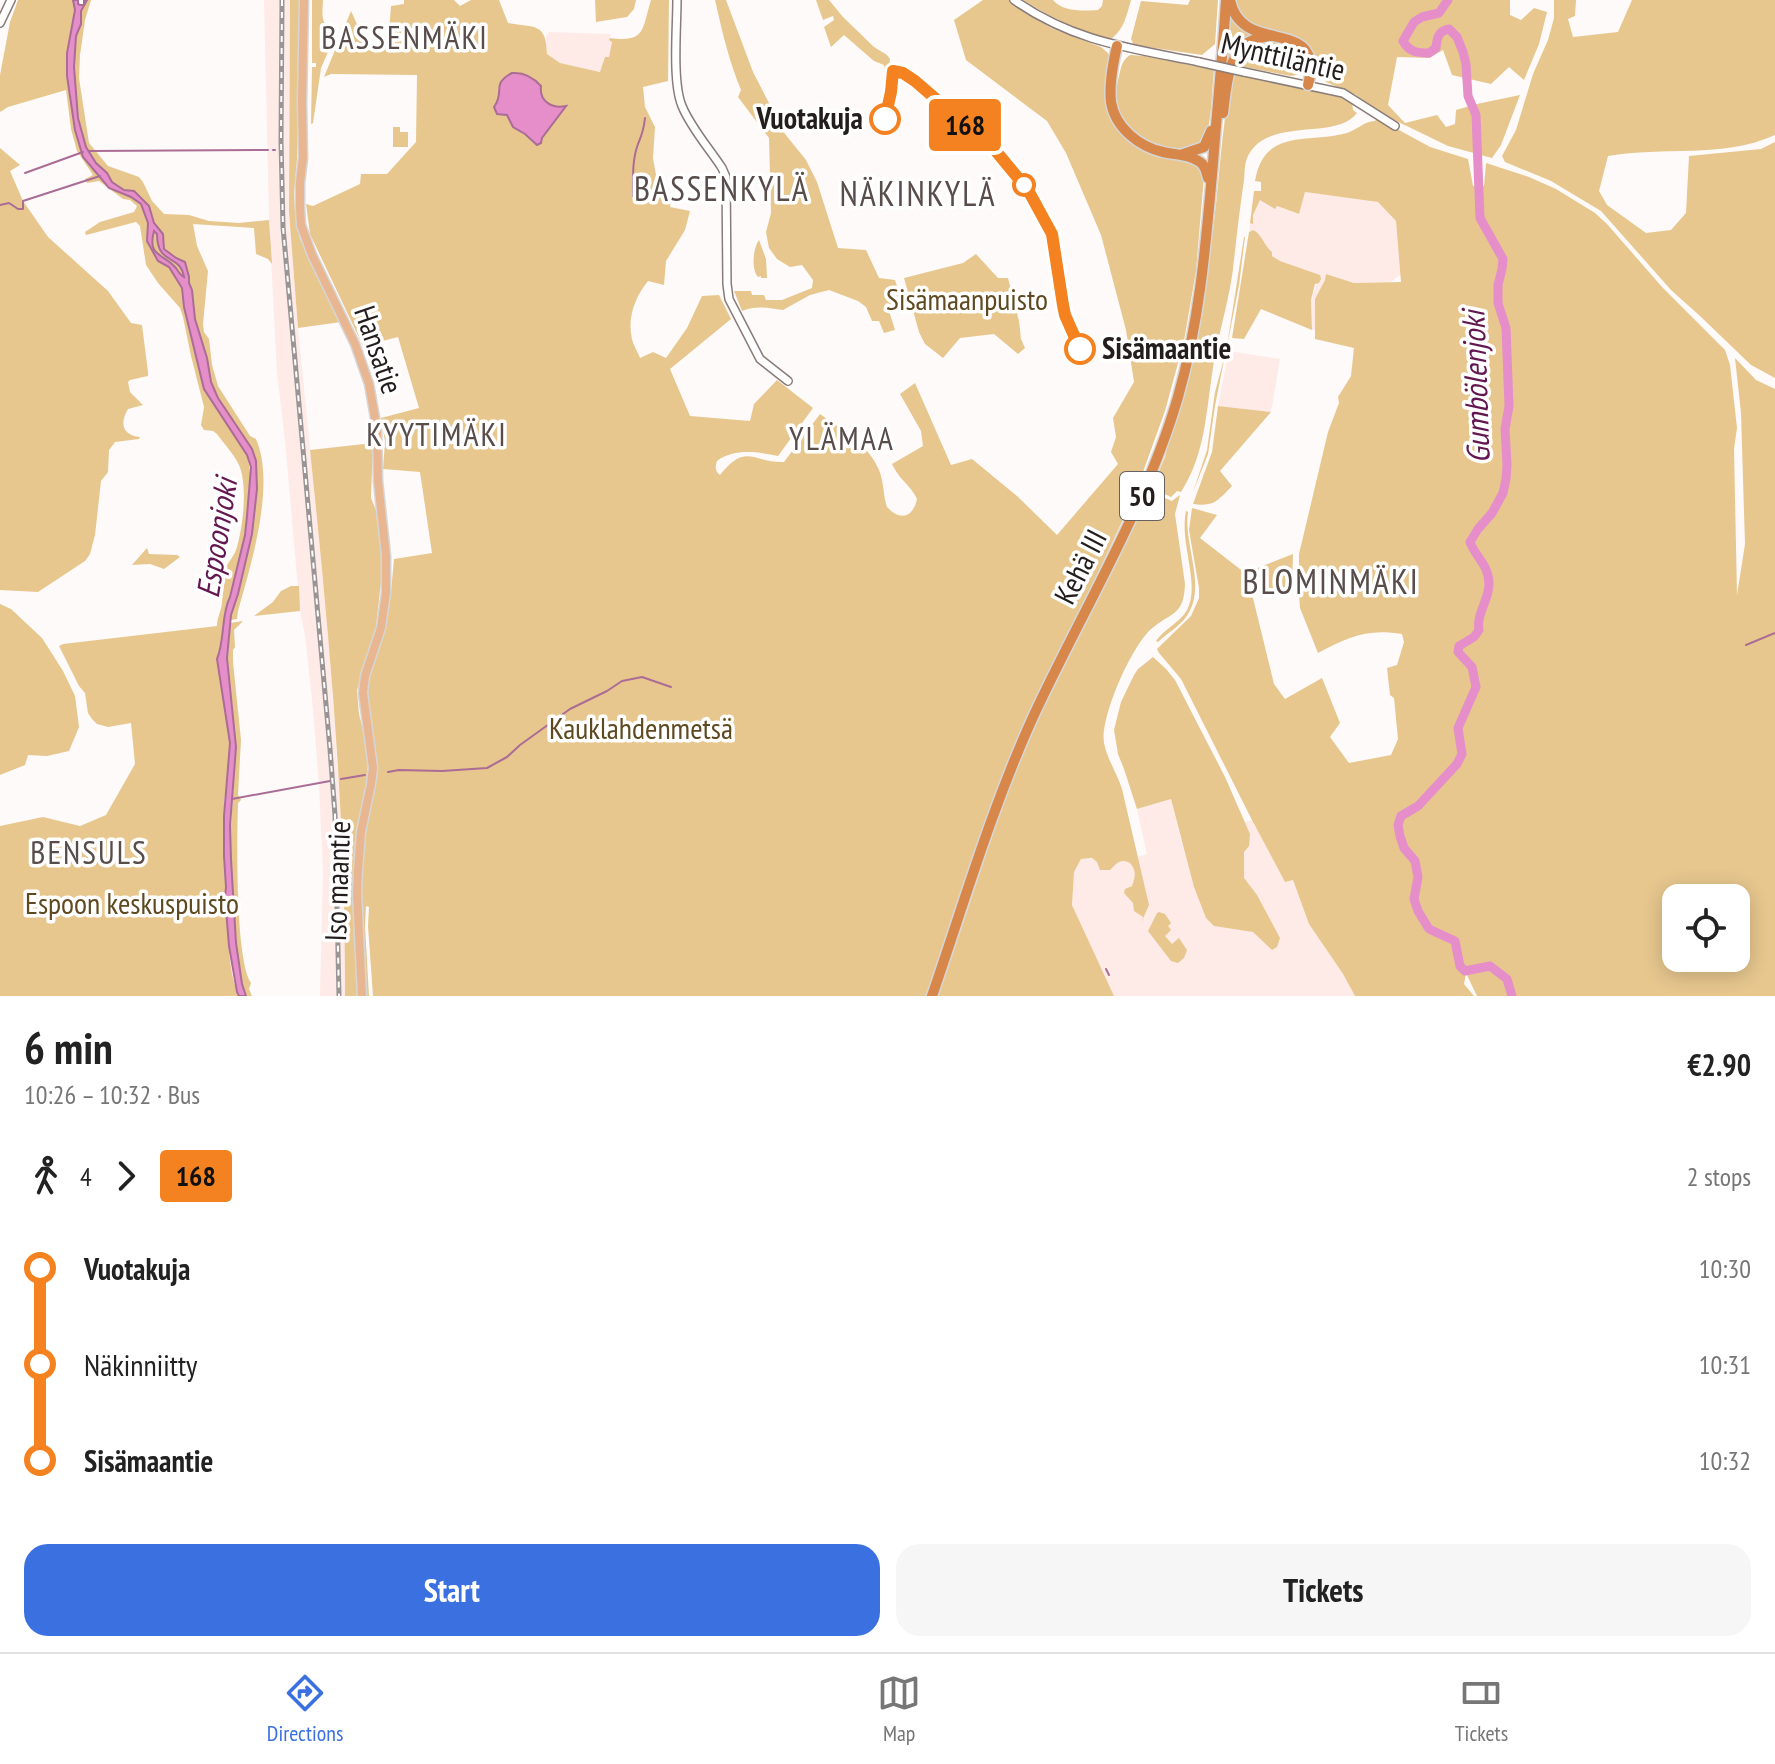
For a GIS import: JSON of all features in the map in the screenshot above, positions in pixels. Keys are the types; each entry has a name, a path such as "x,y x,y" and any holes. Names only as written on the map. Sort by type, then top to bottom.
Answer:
{"highway":[{"path":"1228,0 1241,23 1270,36 1292,41 1307,51 1311,64 1308,85"},
{"name":"Kehä III","path":"932,996 1016,757 1134,514 1178,397 1193,333 1205,253 1228,0"},
{"path":"1215,142 1228,79 1237,55 1247,42 1270,36"},
{"path":"1120,46 1111,87 1112,107 1121,124 1129,134 1151,148 1199,161 1204,166 1210,192"},
{"path":"1181,154 1204,147 1216,118"}],"main road":[{"name":"Hansatie","path":"304,0 301,225 362,361 377,429 378,481 387,573 381,628 365,676 363,693 373,768"},
{"name":"Iso maantie","path":"362,996 357,882 361,832 373,768"}],"street":[{"path":"0,23 8,0"},
{"path":"677,0 679,99 726,177 729,299 760,359 788,381"},
{"name":"Mynttiläntie","path":"1014,0 1078,35 1345,94 1395,126"}],"shaded area":[{"path":"73,0 84,5 84,0 87,0 81,11 81,24 76,36 74,67 78,118 86,147 112,182 124,190 134,191 149,206 154,223 163,234 164,249 185,262 211,382 252,449 256,461 257,489 252,534 231,615 227,658 236,747 230,826 231,859 236,943 246,996 239,996 237,992 229,946 224,816 230,743 217,659 225,611 245,535 251,467 247,455 204,389 182,288 169,267 158,261 147,241 148,223 141,204 109,188 83,157 75,130 67,76 67,53 75,10","holes":["154,231 161,251 178,265 184,277 154,250"]},
{"path":"264,0 290,0 289,213 328,626 341,820 345,996 320,996 323,872 319,786 277,373 269,220"},
{"path":"549,32 611,34 609,57 605,57 601,72 560,63 547,54 546,37"},
{"path":"512,73 524,74 535,80 548,103 566,106 537,145 513,127 507,115 497,114 494,107 502,81"},
{"path":"1305,192 1378,202 1396,221 1401,274 1391,282 1354,283 1326,274 1315,299 1315,330 1312,330 1311,300 1320,275 1280,261 1272,256 1251,230 1249,232 1260,200 1298,214"},
{"path":"1229,351 1280,359 1271,412 1218,406"},
{"path":"1171,799 1182,844 1252,820 1285,881 1293,880 1309,924 1355,996 1114,996 1072,905 1074,872 1081,859 1147,854 1137,809"}],"green space":[{"name":"Espoon keskuspuisto","path":"18,0 73,0 75,10 67,53 67,76 75,130 83,157 96,171 141,204 148,223 147,241 158,261 169,267 182,288 204,389 247,455 250,470 249,506 217,659 230,744 224,810 226,897 230,960 239,996 0,996 0,826 43,817 80,826 106,815 135,764 131,723 108,727 92,719 85,693 59,646 217,626 222,603 222,578 239,541 244,495 237,461 217,434 204,430 201,425 204,407 183,317 180,308 146,265 140,226 136,222 86,235 85,232 100,222 134,212 137,206 99,181 87,183 85,179 93,175 77,151 66,90 0,112 0,75 10,22"},
{"path":"87,0 91,0 85,20 79,78 89,143 108,166 139,177 152,201 164,214 239,223 269,220 272,264 256,254 254,228 193,224 197,246 208,271 203,324 218,386 250,436 256,439 262,458 263,501 237,619 231,620 231,615 252,534 257,489 252,449 211,382 195,319 189,276 176,258 164,250 161,230 154,223 149,206 112,182 86,147 78,118 74,67 76,36 81,11"},
{"path":"290,0 300,0 295,212 300,239 341,322 298,328 289,212"},
{"path":"312,0 323,0 323,20 335,36 321,68 311,124 312,67 316,67 316,63 312,63"},
{"name":"Kauklahdenmetsä","path":"404,0 454,0 460,6 471,0 499,0 508,23 541,31 547,54 560,63 600,72 605,57 609,57 610,38 636,36 644,26 651,0 669,0 668,81 643,87 645,107 655,127 653,158 656,175 671,200 670,207 690,211 685,230 666,261 664,285 648,281 636,301 631,316 634,346 640,358 653,352 666,358 687,328 702,296 719,295 731,319 670,369 690,416 750,421 754,404 777,380 813,408 778,456 755,452 731,454 717,461 718,473 720,475 737,459 750,456 784,462 820,414 869,453 881,475 887,507 901,516 909,514 917,499 892,464 923,446 921,431 900,394 915,383 951,465 972,459 1017,496 1057,535 1118,464 1111,452 1116,437 1113,418 1134,382 1126,330 1101,235 1066,153 1047,121 966,60 954,20 983,0 1009,0 1051,28 1101,47 1110,58 1107,108 1119,130 1147,153 1189,162 1204,176 1196,271 1184,341 1165,411 1135,494 1017,745 927,996 373,996 369,907 366,906 369,996 364,996 361,865 377,769 365,701 368,679 391,592 394,559 432,553 420,472 383,469 385,441 381,418 419,408 398,337 363,346 310,234 306,204 313,206 360,184 361,174 387,174 416,142 417,75 331,74 324,77 351,11 366,44 388,45 391,6 404,4"},
{"path":"595,0 636,0 634,9 627,17 596,22"},
{"path":"715,0 726,0 753,72 785,134 806,160 817,182 838,248 866,250 879,278 895,280 904,307 889,311 895,330 884,333 879,321 872,321 866,307 829,290 810,295 783,310 758,308 742,311 734,291 751,291 752,295 764,295 766,300 782,300 812,288 813,280 802,265 790,267 777,259 769,248 766,232 771,213 769,138 738,97 741,90"},
{"path":"816,0 829,0 874,47 887,55 890,59 889,71 885,71 884,65 874,61 844,35 831,47 824,27 834,20 833,16 823,20"},
{"path":"1023,0 1053,0 1068,9 1086,11 1098,10 1103,0 1131,0 1122,26 1111,39 1066,23"},
{"path":"1190,0 1218,0 1215,44 1202,55 1134,45 1131,39 1141,1 1188,5"},
{"path":"1233,0 1510,0 1510,15 1521,20 1534,8 1547,12 1539,44 1524,80 1509,67 1491,84 1452,75 1443,50 1429,58 1397,57 1388,105 1405,123 1437,115 1446,127 1455,124 1456,110 1520,95 1501,145 1492,158 1448,146 1384,115 1356,95 1326,82 1307,45 1242,19"},
{"path":"1554,0 1576,0 1575,16 1568,19 1573,37 1618,32 1632,0 1775,0 1775,135 1713,150 1608,156 1599,191 1607,205 1646,233 1671,230 1686,213 1689,156 1761,149 1775,142 1775,378 1751,365 1671,290 1601,211 1551,181 1505,162 1502,156 1516,130 1533,74 1548,40 1554,18"},
{"path":"1230,11 1261,34 1254,36 1226,74"},
{"path":"1268,40 1289,44 1300,51 1306,60 1302,72 1291,76 1235,65 1248,46"},
{"path":"1130,55 1214,70 1209,123 1205,137 1196,146 1174,148 1157,145 1148,142 1128,125 1115,106 1114,99 1121,67"},
{"path":"1233,74 1342,97 1352,102 1353,110 1357,113 1334,126 1270,136 1257,144 1248,156 1231,284 1215,356 1205,426 1190,476 1181,492 1177,491 1171,497 1152,488 1165,457 1207,268"},
{"path":"1377,118 1430,147 1468,159 1473,186 1484,186 1486,163 1556,189 1595,213 1725,350 1730,365 1737,428 1734,449 1737,595 1745,544 1741,413 1735,358 1756,380 1775,389 1775,996 1477,996 1466,973 1464,984 1474,996 1355,996 1309,924 1293,880 1285,882 1181,679 1157,649 1191,616 1199,598 1189,530 1192,508 1217,515 1200,538 1245,573 1293,554 1292,587 1251,590 1274,684 1285,699 1322,678 1340,723 1330,737 1349,763 1391,755 1398,739 1387,668 1397,665 1404,642 1402,634 1378,632 1358,635 1318,653 1300,608 1299,595 1299,554 1328,432 1339,403 1338,397 1351,376 1354,348 1315,339 1315,299 1326,274 1354,283 1401,282 1396,221 1378,202 1305,192 1299,214 1277,206 1275,209 1260,200 1253,215 1253,224 1250,223 1254,191 1261,191 1261,182 1255,181 1268,152 1290,141 1347,133"},
{"path":"393,127 400,127 400,132 408,132 408,147 393,147"},
{"path":"0,148 20,165 10,171 23,201 48,237 108,291 131,323 142,325 148,372 148,376 128,382 130,392 143,405 128,409 123,424 126,431 140,437 115,442 109,450 108,472 101,481 90,554 85,561 38,592 0,590"},
{"path":"1253,230 1259,234 1272,256 1320,275 1311,300 1312,330 1261,309 1244,339 1232,338 1249,232"},
{"path":"154,231 168,259 179,265 184,277 154,250"},
{"path":"1244,237 1239,285 1227,346"},
{"path":"759,240 766,259 767,278 758,277 754,269 754,253"},
{"name":"Sisämaanpuisto","path":"976,254 998,278 1008,278 1025,348 1018,354 994,334 960,338 943,358 925,344 919,332 904,278 963,263"},
{"path":"1225,355 1208,454 1193,492 1207,450 1215,392"},
{"path":"1218,406 1271,412 1220,471 1232,486 1211,503 1193,504 1212,452"},
{"path":"373,443 371,498 376,510 383,564 374,645 357,690 368,759 359,831 359,996 345,996 343,860 335,723 310,450"},
{"path":"1149,491 1172,501 1180,495 1175,514 1184,595 1175,613 1150,630 1134,652 1118,684 1104,731 1105,749 1122,789 1149,905 1141,923 1143,917 1134,911 1133,903 1124,893 1132,886 1135,877 1130,863 1121,861 1110,870 1100,870 1092,858 1081,859 1074,872 1072,905 1114,996 938,996 994,830 1032,732"},
{"path":"1186,511 1195,593 1186,617 1158,642 1160,636 1184,615 1191,600 1185,536"},
{"path":"147,548 149,554 180,557 164,569 150,564 132,565"},
{"path":"299,586 300,611 254,616 273,602 281,591"},
{"path":"0,604 11,609 42,638 75,696 79,727 69,751 47,756 28,755 25,765 0,775"},
{"path":"243,621 234,630 233,650 241,740 238,897 242,950 252,996 246,996 242,984 236,943 230,843 236,747 227,671 230,623"},
{"path":"1153,657 1175,680 1225,777 1250,834 1249,846 1244,852 1244,878 1257,895 1280,938 1277,947 1272,950 1253,932 1214,926 1206,918 1194,887 1171,799 1137,809 1118,754 1114,730 1121,702 1134,675"},
{"path":"1159,912 1165,914 1171,923 1168,926 1171,930 1165,936 1172,944 1179,938 1187,950 1178,963 1171,961 1148,931"}],"waterway":[{"name":"Gumbölenjoki","path":"1448,0 1439,13 1414,22 1403,41 1414,51 1429,53 1436,48 1440,33 1449,29 1457,37 1466,64 1468,96 1476,115 1480,218 1503,259 1498,303 1506,328 1509,406 1505,429 1507,465 1503,493 1470,542 1487,572 1489,584 1479,618 1479,630 1459,646 1458,652 1472,667 1476,687 1458,728 1462,754 1457,764 1418,806 1401,816 1398,825 1404,848 1415,861 1418,877 1414,899 1429,929 1455,941 1460,966 1465,971 1490,966 1507,979 1512,996"},
{"path":"633,196 633,169 645,118"},
{"path":"89,151 268,150"},
{"path":"25,173 83,152"},
{"path":"0,205 9,203 23,209 23,201 100,176"},
{"path":"1746,645 1775,633"},
{"path":"388,772 487,768 507,757 570,709 622,681 642,677 671,687"},
{"path":"341,779 365,775"},
{"path":"232,799 330,781"},
{"path":"1106,969 1109,975"}],"railway":[{"path":"282,0 283,227 335,815 339,996"}],"bus line":[{"name":"168","path":"885,119 893,71 903,73 1008,164 1028,190 1052,234 1065,315 1080,349"}],"place":[{"name":"Vuotakuja","path":"885,119"},
{"name":"Sisämaantie","path":"1080,349"}],"district":[{"name":"BASSENMÄKI","path":"405,38"},
{"name":"BASSENKYLÄ","path":"722,189"},
{"name":"NÄKINKYLÄ","path":"918,194"},
{"name":"KYYTIMÄKI","path":"437,435"},
{"name":"YLÄMAA","path":"842,439"},
{"name":"BLOMINMÄKI","path":"1331,582"},
{"name":"BENSULS","path":"89,853"}],"water label":[{"name":"Espoonjoki","path":"217,538"}]}
